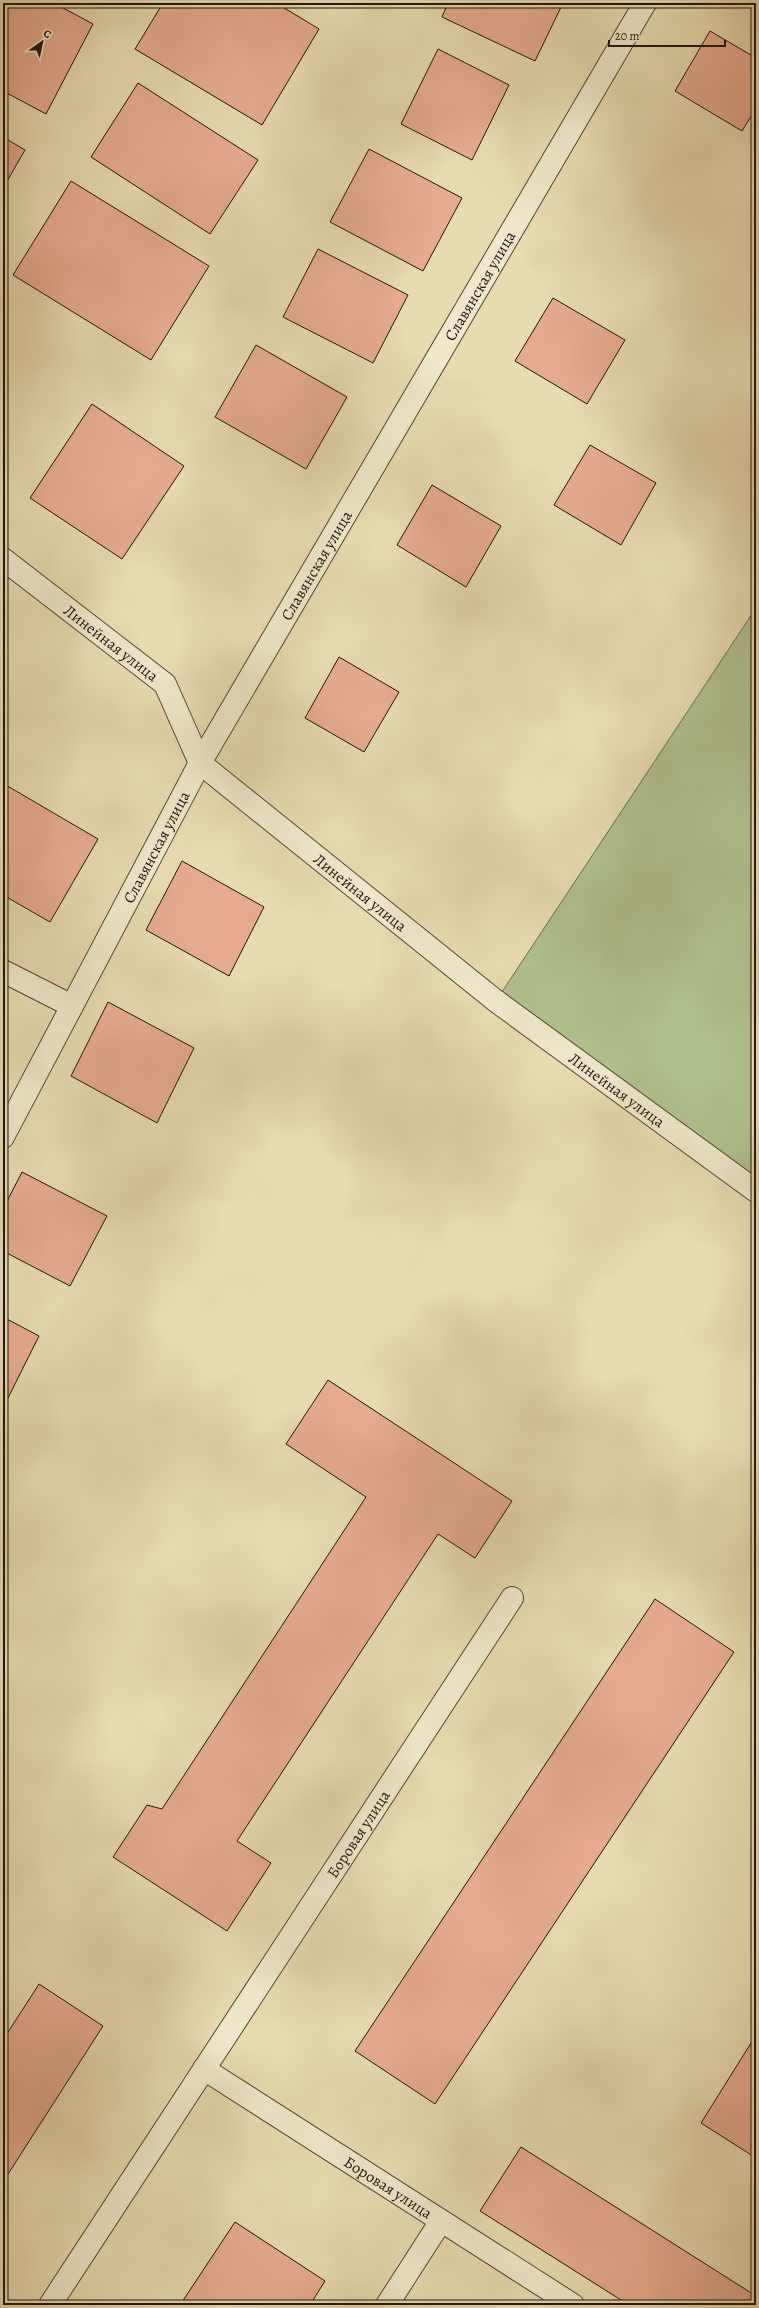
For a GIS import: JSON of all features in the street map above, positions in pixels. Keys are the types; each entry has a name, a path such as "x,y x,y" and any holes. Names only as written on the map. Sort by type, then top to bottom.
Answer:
{"street":[{"name":"Славянская улица","path":"3,1137 200,763 645,3"},
{"name":"Линейная улица","path":"3,559 165,684 200,763 496,1001 756,1191"},
{"path":"3,971 72,1006"},
{"name":"Боровая улица","path":"50,2305 512,1598"},
{"name":"Боровая улица","path":"204,2069 574,2305"},
{"path":"387,2305 441,2221"}],"green space":[{"path":"756,608 756,1191 496,1001"}],"building":[{"path":"3,3 54,3 93,24 46,114 3,91"},
{"path":"163,3 276,3 319,29 262,125 135,49"},
{"path":"448,3 563,3 535,61 442,17"},
{"path":"710,31 756,58 756,108 742,131 675,91"},
{"path":"438,49 509,85 472,160 401,124"},
{"path":"138,83 258,160 210,234 91,157"},
{"path":"3,137 25,150 3,188"},
{"path":"369,149 462,198 423,271 330,222"},
{"path":"71,181 209,266 151,360 13,275"},
{"path":"318,249 408,295 373,363 283,317"},
{"path":"553,298 625,340 587,404 515,361"},
{"path":"256,345 347,397 306,469 215,417"},
{"path":"92,404 184,466 122,559 30,498"},
{"path":"590,445 656,483 621,545 554,505"},
{"path":"432,485 501,526 466,587 397,545"},
{"path":"339,657 399,692 364,752 305,718"},
{"path":"4,784 98,839 50,922 3,895"},
{"path":"182,861 264,907 229,976 146,930"},
{"path":"108,1002 194,1048 157,1123 71,1076"},
{"path":"22,1172 107,1216 70,1286 3,1251 3,1209"},
{"path":"3,1317 39,1336 5,1404 3,1403"},
{"path":"328,1380 512,1501 475,1558 438,1534 237,1841 271,1863 227,1931 113,1857 147,1805 162,1809 366,1497 286,1444"},
{"path":"655,1599 734,1652 435,2104 355,2051"},
{"path":"39,1984 103,2026 3,2182 3,2040"},
{"path":"756,2035 756,2158 701,2123"},
{"path":"521,2147 756,2296 756,2305 629,2305 480,2211"},
{"path":"235,2222 325,2281 310,2305 180,2305"}]}
